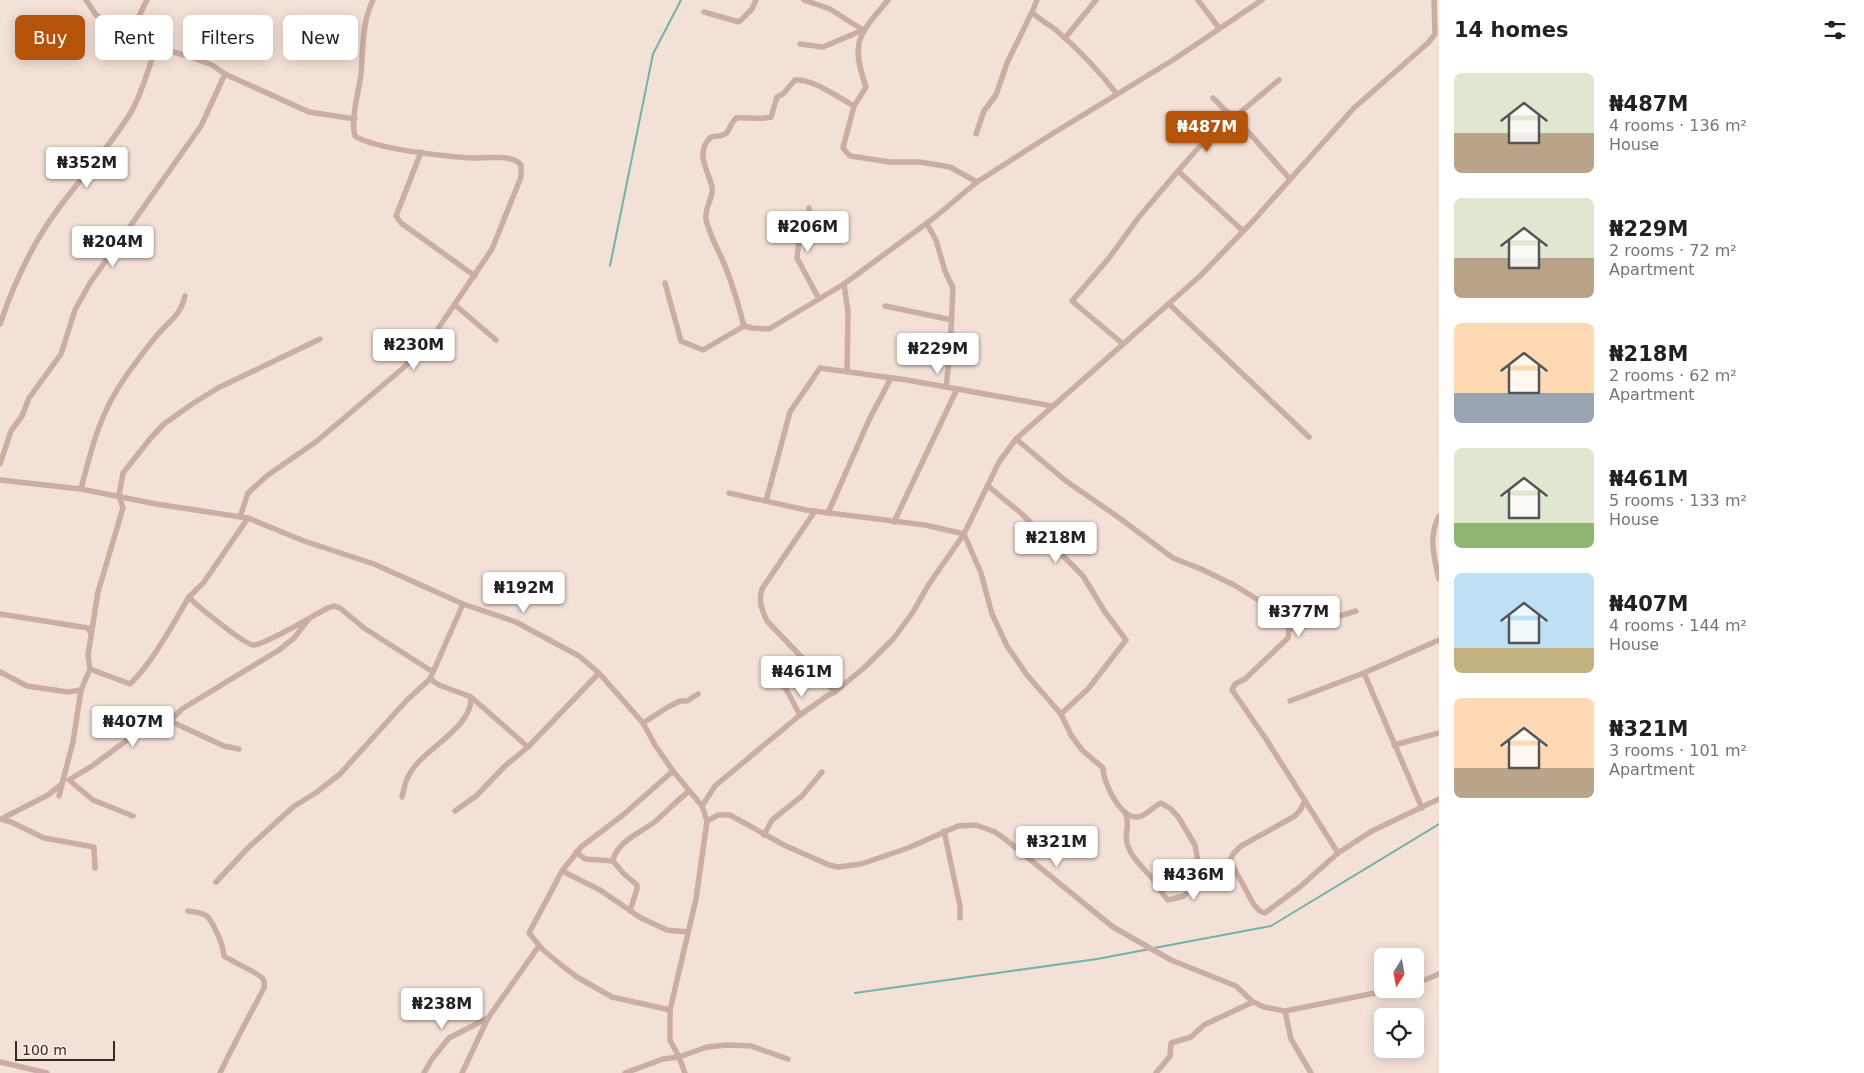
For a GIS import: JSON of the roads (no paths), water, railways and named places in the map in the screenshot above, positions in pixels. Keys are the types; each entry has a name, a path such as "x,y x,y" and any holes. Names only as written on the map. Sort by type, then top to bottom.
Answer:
{"street":[{"path":"86,0 96,15"},
{"path":"140,15 147,0"},
{"path":"240,517 248,494 268,476 317,441 402,369 429,342 492,249 521,177 521,165 514,159 470,158 421,152 393,148 357,138 354,134 361,73 362,42 373,0"},
{"path":"704,12 739,22 752,9 756,0"},
{"path":"804,0 830,9 863,30"},
{"path":"888,0 863,30 858,47 860,69 866,87 854,106 843,148 850,156 890,162 920,162 950,167 977,182"},
{"path":"976,134 984,112 996,95 1007,63 1037,0"},
{"path":"1065,38 1096,0"},
{"path":"1198,0 1219,28"},
{"path":"665,283 681,341 703,350 744,326 769,329 844,284 927,224 977,182 1173,60 1262,0"},
{"path":"702,806 715,786 800,714 836,692 894,638 964,534 1003,456 1016,439 1169,304 1243,231 1354,108 1428,43 1435,34 1434,0"},
{"path":"1032,12 1065,38 1098,71 1117,94"},
{"path":"800,44 823,47 863,30"},
{"path":"173,52 212,65 225,74 309,112 355,119"},
{"path":"0,324 15,282 36,244 58,210 132,110 151,60"},
{"path":"0,464 12,431 22,416 29,398 61,354 75,310 90,282 201,126 225,74"},
{"path":"744,326 735,291 722,258 712,240 706,218 713,187 702,162 704,146 711,137 726,135 736,118 747,117 760,120 771,116 778,97 795,80 805,80 814,83 854,106"},
{"path":"1123,344 1072,301 1139,217 1200,146 1279,80"},
{"path":"1213,98 1234,116 1290,179"},
{"path":"421,152 396,216 401,223 475,276"},
{"path":"1178,171 1243,231"},
{"path":"809,208 809,215 800,231 797,258 819,299"},
{"path":"927,224 936,240 945,271 953,288 946,387"},
{"path":"844,284 848,312 848,372"},
{"path":"80,489 92,444 103,416 125,377 160,332 182,308 185,296"},
{"path":"455,304 496,340"},
{"path":"1169,304 1309,437"},
{"path":"884,306 952,320"},
{"path":"59,796 73,742 81,690 90,669 88,655 98,592 122,508 119,495 123,473 150,438 164,424 192,404 218,388 320,339"},
{"path":"766,501 790,412 820,368 946,387 1052,406"},
{"path":"828,513 869,420 891,378"},
{"path":"894,522 958,389"},
{"path":"1016,439 1066,481 1118,516 1173,558 1201,568 1234,585 1268,606 1289,629 1288,638 1284,643 1245,680 1235,684 1232,690 1266,739 1304,802 1310,808 1338,853"},
{"path":"0,480 80,489 119,495 156,504 248,518 304,541 374,564 463,604 516,622 579,656 600,673 643,722 655,745 673,771 702,806 707,821 699,882 670,1010 670,1040 685,1073"},
{"path":"988,486 1022,514 1083,576 1105,612 1126,640 1088,689 1061,714"},
{"path":"729,493 815,511 925,525 964,534"},
{"path":"815,511 762,589 760,597 761,608 767,621 836,692"},
{"path":"1439,516 1433,533 1432,547 1439,579"},
{"path":"90,669 130,684 138,677 189,597 204,582 248,518"},
{"path":"964,534 982,573 992,614 1007,646 1027,675 1061,714 1070,735 1082,750 1104,768 1103,776 1115,802 1130,815 1139,818 1161,803 1171,809 1179,818 1195,845 1198,862 1206,875"},
{"path":"189,597 196,605 251,644 266,641 328,608 334,606 340,608 364,628 432,676 439,685 471,697 528,747"},
{"path":"216,882 248,848 293,807 340,774 407,700 432,676 463,604"},
{"path":"1289,629 1299,628 1356,611"},
{"path":"0,614 88,628 91,634"},
{"path":"0,819 48,794 92,766 130,738 156,724 170,721 182,709 279,650 294,638 309,618"},
{"path":"1290,701 1364,673 1439,640"},
{"path":"0,672 27,686 68,692 81,690"},
{"path":"455,811 476,796 505,766 528,747 600,673"},
{"path":"768,673 786,689 800,714"},
{"path":"1364,673 1422,808"},
{"path":"643,722 680,700 687,701 698,694"},
{"path":"402,797 409,774 417,764 451,733 468,712 471,697"},
{"path":"170,721 224,746 239,749"},
{"path":"1394,745 1439,733"},
{"path":"670,1010 612,997 576,977 539,946 529,933 562,871 581,846 623,815 673,771"},
{"path":"764,835 772,820 802,796 822,772"},
{"path":"69,780 93,800 133,816"},
{"path":"613,861 614,855 629,839 655,821 688,791"},
{"path":"1230,861 1254,905 1265,913 1302,886 1338,853 1372,831 1439,799"},
{"path":"1125,810 1129,821 1126,840 1130,850 1160,892 1168,900 1184,896 1206,875 1230,861 1233,854 1241,846 1295,816 1304,802"},
{"path":"707,821 718,814 730,815 764,835 829,865 838,867 861,864 908,848 958,826 976,824 995,832 1113,927 1171,960 1236,986 1264,1008 1285,1011 1374,993"},
{"path":"0,819 11,822 44,838 94,847 95,868"},
{"path":"944,831 960,906 960,918"},
{"path":"576,852 585,859 613,861 637,885 630,911"},
{"path":"562,871 600,890 641,918 667,930 688,932"},
{"path":"188,911 200,912 210,918 221,939 224,956 244,968 257,973 264,979 264,988 241,1034 230,1050 220,1073"},
{"path":"462,1073 488,1018 539,946"},
{"path":"1424,980 1439,974"},
{"path":"1156,1073 1170,1056 1171,1043 1191,1036 1204,1025 1254,1002"},
{"path":"1285,1011 1291,1039 1311,1073"},
{"path":"424,1073 432,1059 449,1038 488,1018"},
{"path":"625,1073 663,1059 679,1057 707,1047 742,1044 788,1059"},
{"path":"0,1062 47,1073"}],"waterway":[{"path":"610,266 653,54 681,0"},
{"path":"1154,948 1271,926 1439,824"},
{"path":"855,993 1097,959 1150,949"}]}
